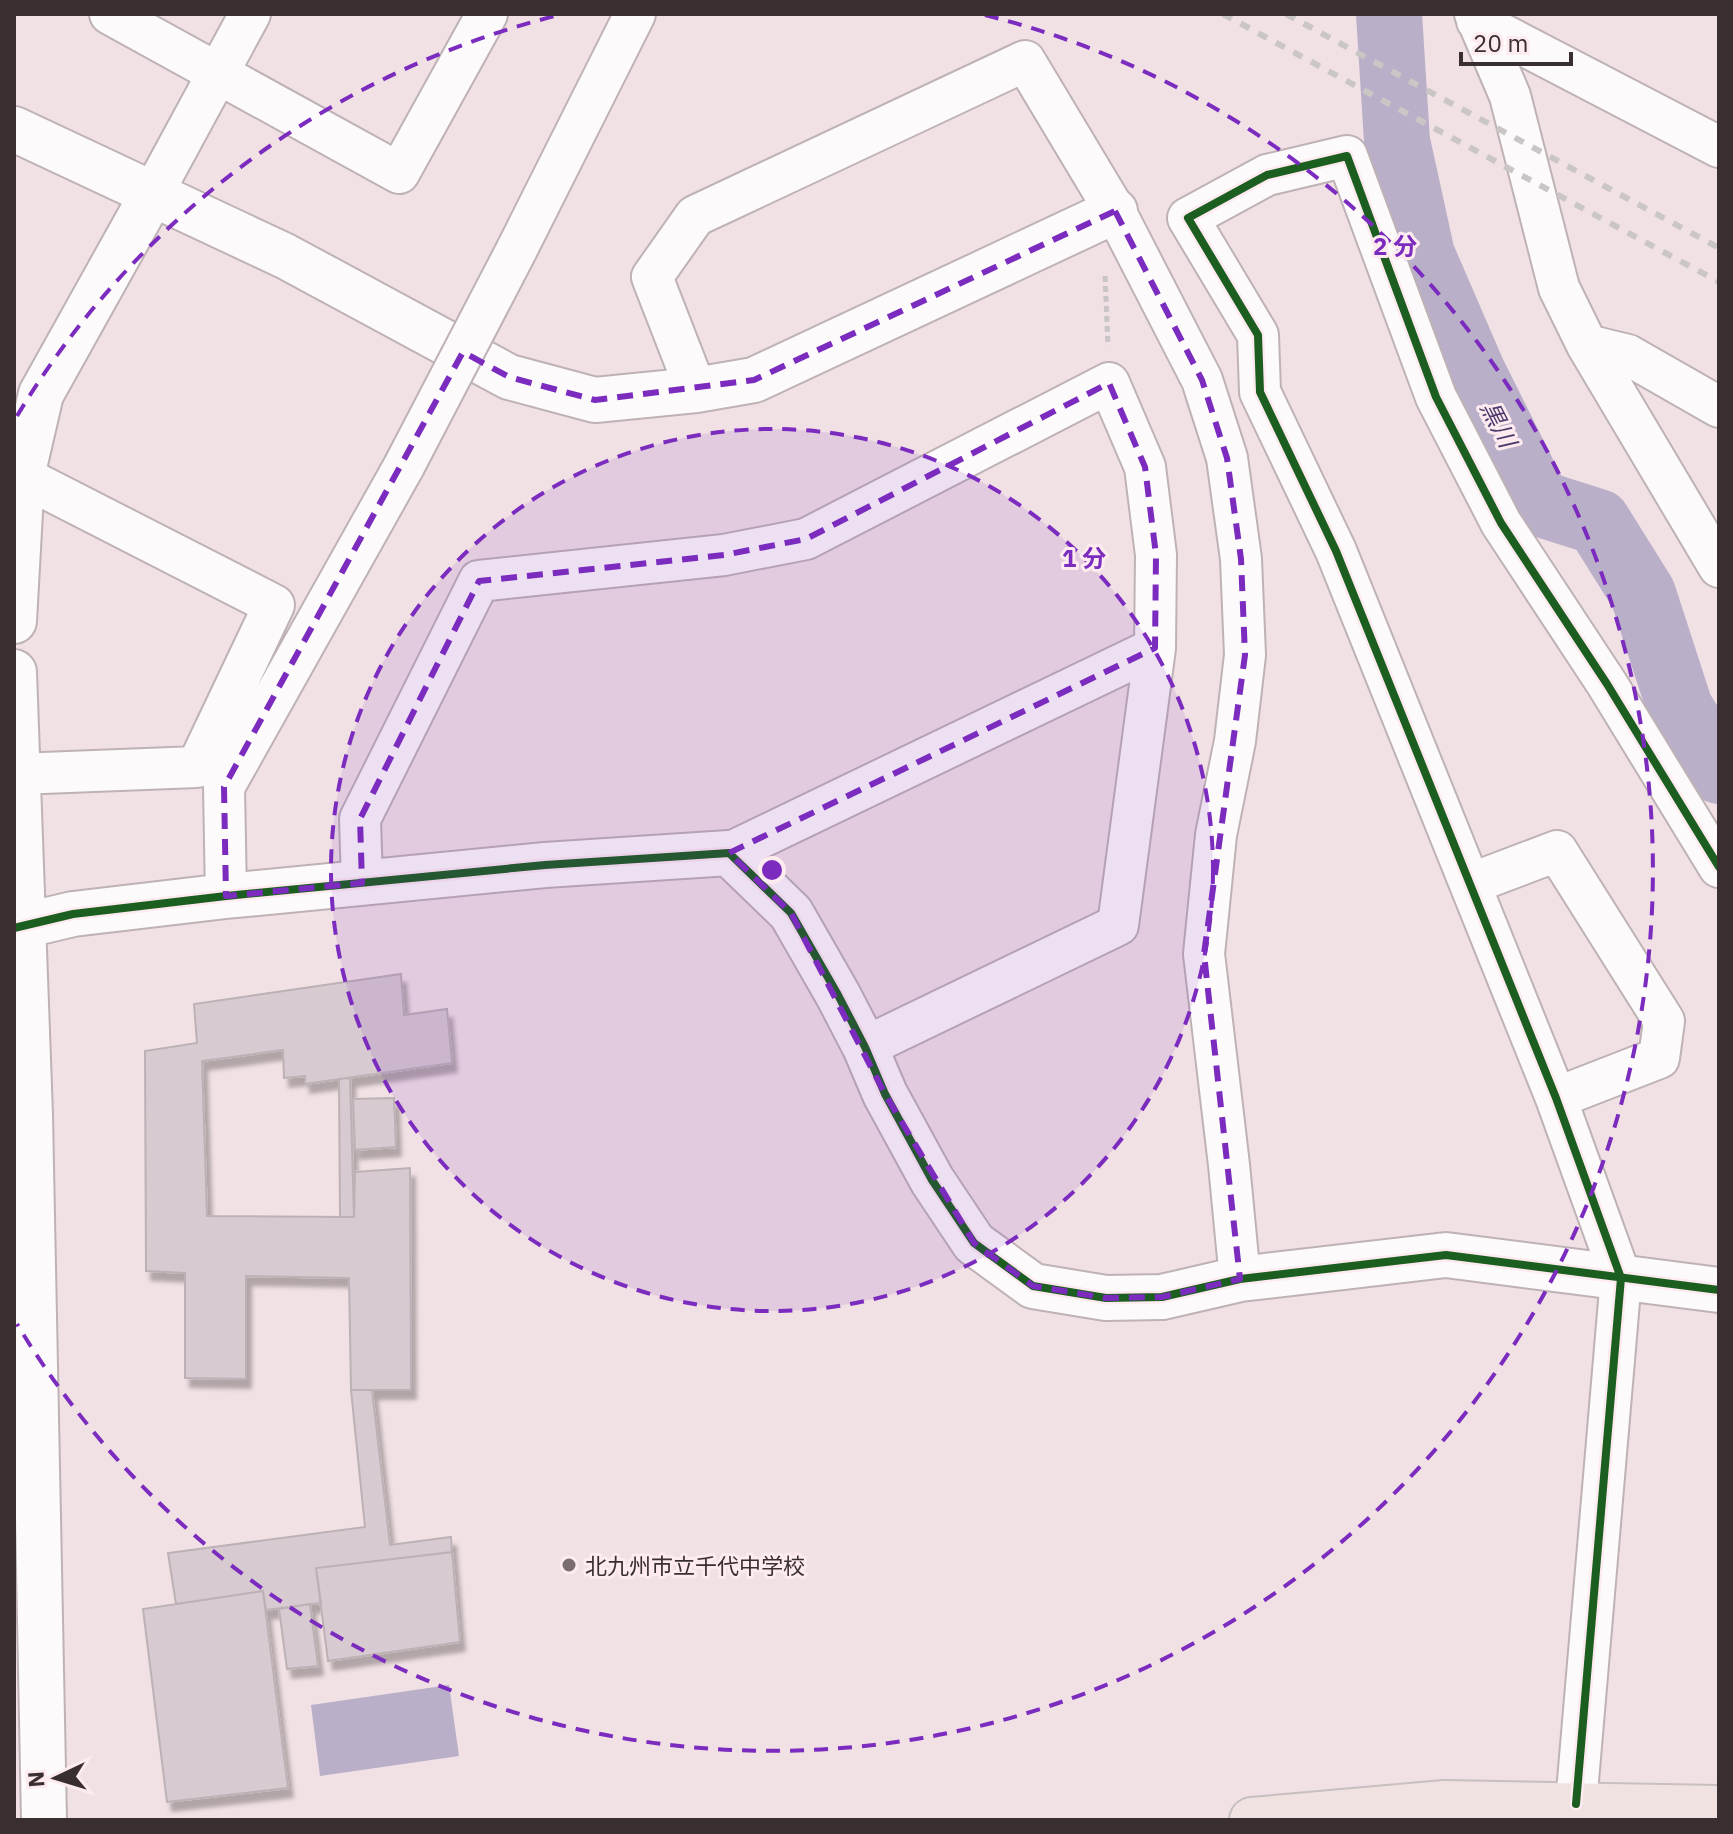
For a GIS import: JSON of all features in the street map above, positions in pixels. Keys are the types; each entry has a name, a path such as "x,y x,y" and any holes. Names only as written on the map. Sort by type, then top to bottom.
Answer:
{"highway":[{"path":"1252,1820 1445,1803 1719,1808"}],"street":[{"path":"110,14 399,173 487,14"},
{"path":"14,621 18,474 41,394 250,14"},
{"path":"226,896 224,787 404,466 635,14"},
{"path":"1476,18 1719,147"},
{"path":"1476,18 1510,96 1559,288 1587,345 1719,567"},
{"path":"696,390 652,277 695,216 1025,61 1202,380 1227,458 1241,559 1245,655 1235,741 1216,835 1204,954 1240,1279"},
{"path":"14,129 285,256 509,377 595,400 696,390 754,380 1108,215"},
{"path":"1576,1804 1621,1278 1556,1098 1336,551 1260,392 1258,335 1188,218 1267,175 1347,156 1436,397 1501,523 1607,684 1719,867"},
{"path":"1587,345 1628,355 1719,407"},
{"path":"362,883 360,819 479,581 724,555 806,539 1109,383 1145,467 1156,555 1155,648 1118,925 865,1047"},
{"path":"17,774 197,767 274,605 18,474"},
{"path":"18,927 73,914 226,896 545,865 729,853 1155,648"},
{"path":"14,672 18,927 32,1162 33,1803"},
{"path":"1470,884 1557,851 1664,1021 1659,1058 1556,1098"},
{"path":"729,853 791,913 865,1047 885,1094 932,1180 974,1243 1033,1286 1106,1298 1162,1297 1240,1279 1446,1255 1719,1290"}],"path":[{"path":"1108,215 1109,383"}],"highlighted area":[{"path":"1115,211 1202,380 1227,458 1241,559 1245,655 1204,954 1240,1279 1162,1297 1106,1298 1033,1286 974,1243 885,1094 791,913 729,853 1155,648 1156,555 1145,467 1109,383 806,539 724,555 479,581 360,819 362,883 226,896 224,787 463,352 509,377 595,400 754,380"}],"shaded area":[{"path":"449,1685 459,1756 320,1776 311,1705"}],"building":[{"path":"401,974 404,1015 447,1009 452,1063 305,1084 305,1076 284,1078 283,1050 202,1061 207,1216 354,1217 355,1172 410,1168 411,1390 351,1390 349,1278 246,1276 246,1379 185,1378 185,1273 146,1271 145,1051 197,1043 194,1004"},
{"path":"350,1078 354,1217 340,1217 339,1079"},
{"path":"394,1098 396,1147 355,1150 353,1099"},
{"path":"351,1390 372,1390 390,1545 451,1537 452,1552 316,1568 321,1603 266,1610 263,1591 176,1604 168,1553 365,1527"},
{"path":"452,1552 460,1642 328,1661 316,1568"},
{"path":"263,1591 288,1788 167,1802 143,1609"},
{"path":"310,1604 318,1666 287,1669 279,1609"}],"waterway":[{"name":"黒川","path":"1389,14 1397,141 1422,255 1473,373 1538,503 1598,522 1643,594 1680,708 1719,771"}],"railway":[{"path":"1223,14 1719,282"},
{"path":"1286,14 1719,248"}],"cycle path":[{"path":"1576,1804 1621,1278 1556,1098 1336,551 1260,392 1258,335 1188,218 1267,175 1347,156 1436,397 1501,523 1607,684 1719,867"},
{"path":"14,928 73,914 226,896 545,865 729,853 791,913 838,995 885,1094 932,1180 974,1243 1033,1286 1106,1298 1162,1297 1240,1279 1446,1255 1719,1290"}],"place":[{"name":"北九州市立千代中学校","path":"569,1565"}]}
